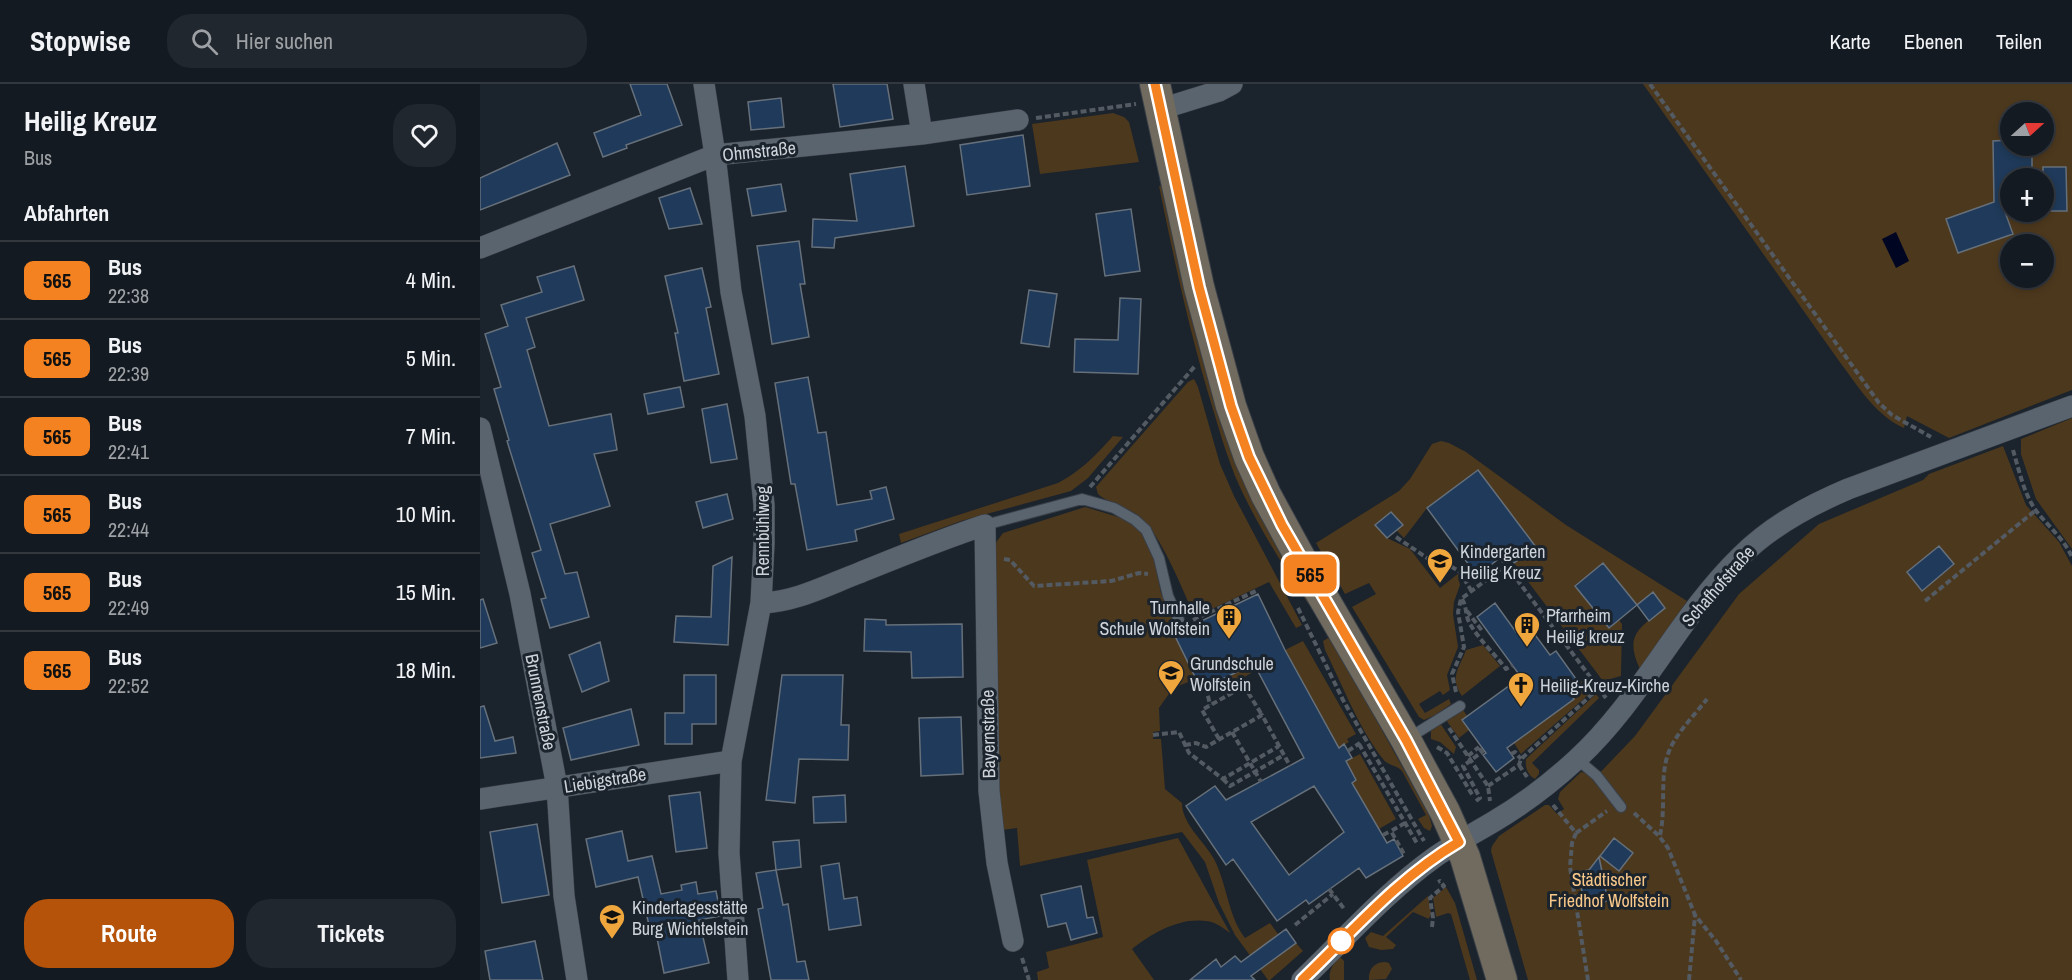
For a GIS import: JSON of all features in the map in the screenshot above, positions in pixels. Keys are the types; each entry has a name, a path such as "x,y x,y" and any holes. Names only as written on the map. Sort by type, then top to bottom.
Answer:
{"main road":[{"path":"1151,99 1220,369 1245,447 1266,495 1287,534 1419,742 1470,871 1502,980"}],"street":[{"name":"Rennbühlweg","path":"704,84 731,292 755,416 761,463 764,544 761,603 731,761 729,854 738,980"},
{"path":"914,84 922,134"},
{"path":"1151,99 1219,91 1232,84"},
{"name":"Ohmstraße","path":"480,248 715,155 922,134 1018,120"},
{"name":"Schafhofstraße","path":"1305,978 1403,883 1434,857 1510,811 1577,759 1617,713 1714,585 1740,556 1767,533 1816,502 2072,406"},
{"name":"Brunnenstraße","path":"480,428 520,594 557,788 564,896 577,980"},
{"path":"761,603 774,603 802,595 923,546 985,525"},
{"name":"Bayernstraße","path":"985,525 988,791 997,863 1013,940"},
{"name":"Liebigstraße","path":"480,799 731,761"}],"lane":[{"path":"985,525 1082,499 1114,508 1141,525 1156,550 1168,597 1179,620"},
{"path":"1419,742 1460,705"},
{"path":"1577,759 1597,776 1621,807"}],"path":[{"path":"1650,84 1857,374 1885,410 1905,423"},
{"path":"1018,120 1151,99"},
{"path":"1082,499 1096,478 1196,366"},
{"path":"2007,432 2022,481 2036,510 2060,537 2072,557"},
{"path":"1925,601 2036,510"},
{"path":"1396,537 1430,560 1459,571 1472,590"},
{"path":"985,556 1010,560 1034,586 1111,582 1139,573 1163,576"},
{"path":"1488,786 1519,765 1521,759 1599,688 1501,558"},
{"path":"1456,693 1452,675 1464,647 1458,612 1461,598 1506,565"},
{"path":"1187,611 1192,620 1256,591"},
{"path":"1461,598 1466,606 1469,622 1506,669 1512,665"},
{"path":"1466,610 1483,632"},
{"path":"1219,740 1202,710 1244,686 1290,766"},
{"path":"1206,687 1210,705"},
{"path":"1659,836 1664,819 1663,781 1668,754 1674,742 1707,699"},
{"path":"1185,745 1196,743 1206,747 1262,715"},
{"path":"1444,721 1488,786 1490,802"},
{"path":"1153,735 1179,732 1189,753 1230,786 1284,755"},
{"path":"1232,732 1261,782"},
{"path":"1348,751 1365,740"},
{"path":"1419,742 1448,753 1474,798 1480,798 1463,766 1470,758 1482,752 1480,747"},
{"path":"1359,744 1416,843"},
{"path":"1222,779 1279,746"},
{"path":"1511,754 1515,752 1521,759"},
{"path":"1262,757 1267,765"},
{"path":"1238,771 1243,779"},
{"path":"1553,804 1576,833"},
{"path":"1588,980 1570,867 1572,843 1576,833 1601,814 1621,807 1635,814 1659,836 1668,848 1695,915 1741,980"},
{"path":"1383,836 1405,823"},
{"path":"1391,831 1405,856"},
{"path":"1432,927 1430,898 1443,886 1440,881"},
{"path":"1329,889 1342,906"},
{"path":"1295,925 1333,894"},
{"path":"1689,980 1695,915"}],"green space":[{"path":"1643,84 2072,84 2072,390 1949,438 1907,416 1904,428 1884,416 1868,399"},
{"path":"1113,113 1124,117 1129,122 1139,162 1040,174 1032,124"},
{"path":"1166,185 1314,609 1277,556 1242,492 1229,459 1204,379 1177,269 1159,186"},
{"path":"1194,379 1220,464 1234,496 1302,625 1296,628 1269,582 1195,617 1170,563 1147,524 1139,516 1098,494 1096,487 1188,382"},
{"path":"2072,418 2072,549 2036,499 2021,454 2021,439"},
{"path":"1113,436 1123,437 1088,478 1071,491 961,521 901,543 899,534 1058,483 1088,462"},
{"path":"1441,441 1466,452 1566,525 1687,601 1640,669 1635,657 1634,640 1641,627 1665,608 1653,593 1637,605 1603,563 1575,585 1609,628 1619,620 1622,624 1621,676 1603,681 1514,563 1535,547 1477,470 1427,508 1404,538 1396,530 1402,525 1391,512 1375,525 1387,538 1410,549 1440,588 1459,573 1462,578 1459,580 1460,585 1454,602 1453,614 1458,647 1447,675 1450,690 1443,695 1440,691 1419,704 1425,713 1449,699 1451,704 1424,720 1419,717 1352,607 1376,594 1369,583 1345,594 1316,543 1399,491 1410,479 1432,444"},
{"name":"Städtischer Friedhof Wolfstein","path":"2003,446 2026,505 2059,542 2072,566 2072,980 1528,980 1491,851 1499,836 1545,805 1549,805 1557,814 1564,809 1558,799 1560,792 1581,772 1586,773 1593,780 1635,736 1739,594 1819,524 1923,480 1929,474","holes":["1939,546 1954,565 1923,590 1907,572"]},
{"path":"1085,507 1125,519 1142,533 1152,549 1161,593 1179,631 1174,634 1196,679 1173,688 1159,708 1160,731 1153,732 1153,739 1161,739 1165,789 1182,803 1189,825 1214,859 1231,910 1245,938 1270,923 1278,934 1260,948 1270,962 1296,943 1303,951 1270,980 1235,935 1219,903 1205,862 1182,832 1020,866 1017,828 1002,830 993,550 1003,533"},
{"path":"1328,638 1334,644 1429,815 1432,826 1430,831 1424,828 1418,819 1426,815 1402,771 1383,759 1358,720 1325,650 1323,641"},
{"path":"1303,641 1356,734 1347,739 1349,742 1339,748 1285,650"},
{"path":"1483,645 1500,666 1462,696 1456,683 1458,668 1466,650"},
{"path":"1254,664 1257,670 1215,693 1211,685"},
{"path":"1583,680 1587,686 1588,695 1521,754 1514,743 1574,699 1568,691"},
{"path":"1596,694 1599,698 1532,763 1539,770 1539,774 1535,779 1532,777 1527,770 1526,759"},
{"path":"1462,708 1467,716 1462,720 1469,730 1459,738 1446,720"},
{"path":"1440,723 1456,747 1454,754 1440,742 1431,739 1431,730"},
{"path":"1360,754 1396,819 1379,829 1352,783 1356,780 1346,761"},
{"path":"1178,838 1230,933 1212,922 1195,921 1176,924 1148,937 1132,949 1154,980 1038,980 1037,972 1049,968 1046,952 1103,937 1087,860"},
{"path":"1446,887 1455,903 1477,980 1470,980 1451,914 1436,917 1433,898"},
{"path":"1428,896 1431,913 1429,919 1413,912 1386,937 1396,945 1393,949 1381,950 1369,947 1365,938 1371,932 1383,936"},
{"path":"1340,957 1344,961 1344,980 1330,980 1331,970"},
{"path":"1385,962 1389,963 1392,969 1386,979 1369,980 1373,967"}],"water":[{"path":"1896,232 1909,261 1896,268 1882,239"}],"building":[{"path":"630,84 667,84 682,125 626,145 627,148 603,157 594,133 641,115"},
{"path":"833,84 887,84 893,119 840,127"},
{"path":"781,98 784,127 751,130 748,102"},
{"path":"1023,135 1030,186 967,195 960,145"},
{"path":"1993,141 2000,141 2000,156 2032,156 2032,168 2000,168 2000,222 2009,222 2013,234 2000,234 2000,238 1958,253 1946,219 1994,202"},
{"path":"557,143 570,175 480,210 480,178"},
{"path":"905,166 914,226 835,238 834,248 812,247 813,219 857,221 850,174"},
{"path":"2066,167 2067,211 2054,211 2054,168 2043,168"},
{"path":"781,184 786,211 752,216 747,189"},
{"path":"690,188 702,224 669,229 659,198"},
{"path":"1131,209 1140,271 1105,276 1096,214"},
{"path":"799,241 805,284 800,284 809,337 772,344 757,246"},
{"path":"574,266 584,300 526,318 535,347 527,350 549,426 611,414 617,450 594,454 610,506 550,524 565,574 577,572 589,617 550,628 541,599 546,598 532,553 541,550 507,441 509,440 494,389 501,387 485,334 508,326 501,305 542,292 537,277"},
{"path":"702,268 711,307 706,308 719,374 684,381 675,333 678,333 665,276"},
{"path":"1029,290 1057,294 1049,347 1021,343"},
{"path":"1120,298 1141,299 1138,374 1074,372 1075,339 1118,340"},
{"path":"808,377 818,433 826,432 837,505 872,499 870,491 886,487 894,519 855,530 857,541 807,550 795,484 791,484 775,383"},
{"path":"680,387 684,407 648,414 644,394"},
{"path":"727,404 737,459 711,463 702,409"},
{"path":"1478,470 1536,547 1514,563 1506,553 1477,576 1427,508"},
{"path":"727,494 733,519 703,528 696,502"},
{"path":"1391,512 1403,525 1387,538 1375,525"},
{"path":"1939,546 1954,564 1922,591 1907,572"},
{"path":"732,557 728,645 674,642 676,616 711,617 713,566"},
{"path":"1603,563 1637,605 1609,628 1575,586"},
{"path":"1653,592 1665,608 1649,621 1637,605"},
{"path":"1258,594 1285,650 1339,748 1344,744 1352,758 1346,761 1356,780 1352,783 1387,843 1394,839 1403,856 1366,878 1359,868 1309,904 1306,900 1277,921 1233,859 1226,865 1186,806 1215,786 1226,800 1304,758 1254,664 1201,689 1174,634","holes":["1314,786 1344,832 1289,875 1251,822"]},
{"path":"483,599 497,643 480,648 480,600"},
{"name":"Heilig-Kreuz-Kirche","path":"1495,603 1516,632 1527,624 1550,655 1556,651 1579,683 1568,691 1574,699 1507,748 1514,758 1496,772 1483,755 1486,753 1462,720 1521,677 1477,617"},
{"path":"865,619 886,620 886,625 962,624 963,677 912,678 911,652 864,651"},
{"path":"600,642 609,681 582,692 569,655"},
{"path":"684,675 716,675 716,724 692,724 692,744 665,744 665,713 684,713"},
{"path":"782,675 843,675 841,725 849,725 848,760 799,759 795,803 766,800"},
{"path":"484,706 495,741 513,737 516,753 480,758 480,707"},
{"path":"631,709 639,745 571,760 563,728"},
{"path":"961,717 963,774 921,776 919,718"},
{"path":"700,792 707,848 676,852 669,796"},
{"path":"845,795 846,822 814,823 813,797"},
{"path":"537,824 549,895 502,903 490,832"},
{"path":"622,831 628,861 652,856 661,894 682,890 681,885 696,882 698,894 716,891 721,916 699,920 709,963 664,973 656,933 651,934 638,877 596,887 586,839"},
{"path":"1614,838 1633,853 1619,871 1600,856"},
{"path":"799,840 801,867 776,870 773,842"},
{"path":"1599,857 1608,901 1585,906 1578,872 1589,870"},
{"path":"839,863 844,899 857,897 861,925 829,930 821,866"},
{"path":"776,870 783,905 788,904 797,962 805,961 809,980 771,980 758,909 763,908 756,873"},
{"path":"1081,886 1087,918 1093,917 1097,933 1071,940 1066,923 1048,927 1041,895"},
{"path":"1286,929 1296,943 1251,976 1255,980 1190,980 1216,959 1221,967 1235,956 1241,962"},
{"path":"535,941 543,980 490,980 485,951"}],"bus line":[{"name":"565","path":"1155,84 1199,287 1220,369 1249,457 1282,525 1406,740 1459,842 1434,857 1403,883 1302,980"}],"place":[{"name":"Kindergarten Heilig Kreuz","path":"1440,584"},
{"name":"Turnhalle Schule Wolfstein","path":"1229,640"},
{"name":"Pfarrheim Heilig kreuz","path":"1527,648"},
{"name":"Grundschule Wolfstein","path":"1171,696"},
{"name":"Heilig-Kreuz-Kirche","path":"1521,708"},
{"name":"Kindertagesstätte Burg Wichtelstein","path":"612,940"}]}
